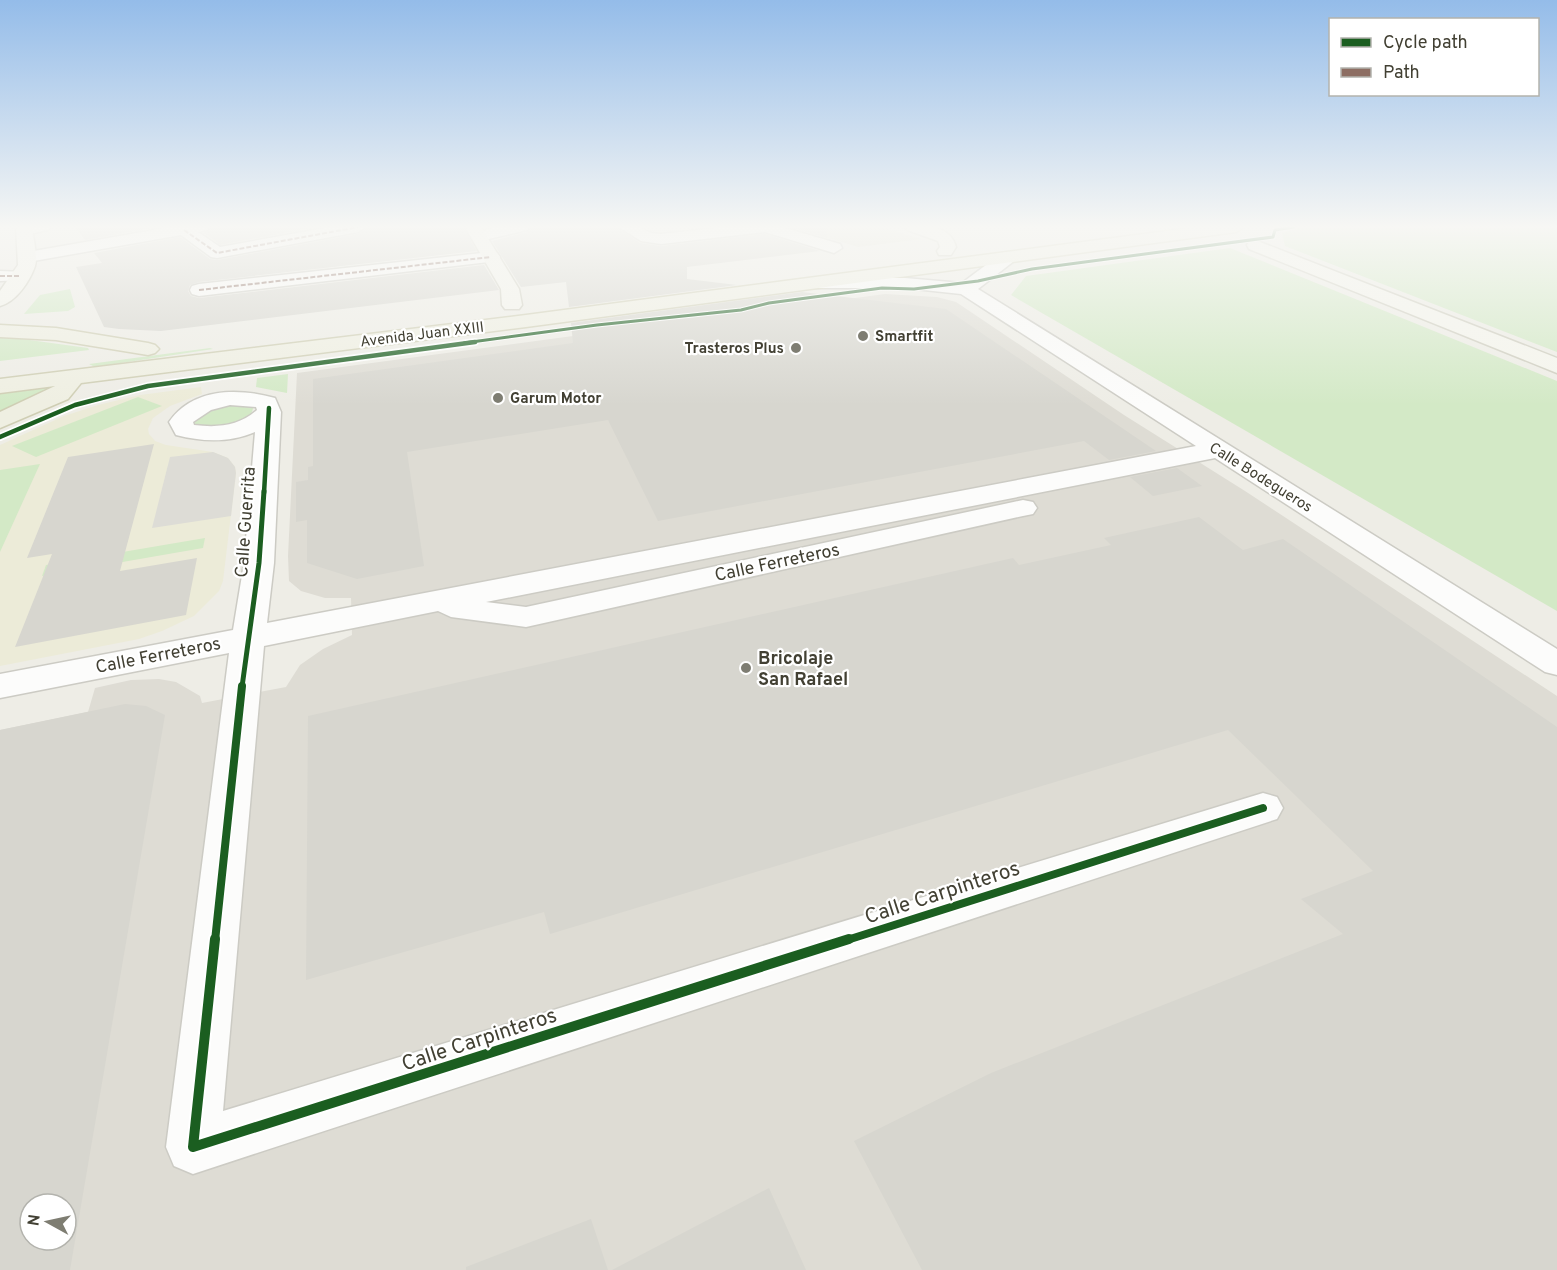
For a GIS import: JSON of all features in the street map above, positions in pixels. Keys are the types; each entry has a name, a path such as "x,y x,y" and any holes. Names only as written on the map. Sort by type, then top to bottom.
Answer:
{"main road":[{"path":"0,300 14,286"},
{"path":"444,332 512,305 508,286"},
{"name":"Avenida Juan XXIII","path":"0,367 662,286"},
{"name":"Avenida Juan XXIII","path":"0,386 73,379 444,332 787,286"},
{"path":"1358,286 1557,366"},
{"path":"0,331 56,334 148,349"},
{"path":"0,421 60,394 73,379 84,357"}],"street":[{"path":"199,290 232,286"},
{"name":"Calle Bodegueros","path":"938,286 966,289 1557,664"},
{"path":"966,289 970,286"},
{"path":"230,398 261,400 267,403 269,408 262,418 252,424 223,433 200,434 185,430 180,422 186,414 196,408 230,398"},
{"name":"Calle Guerrita","path":"248,637 259,563 269,408"},
{"name":"Calle Guerrita","path":"223,433 266,442"},
{"name":"Calle Ferreteros","path":"0,686 422,603 526,617 1089,494 1121,466 1217,450"},
{"name":"Calle Carpinteros","path":"248,637 193,1147 1263,808"}],"shaded area":[{"path":"885,294 937,297 956,302 1124,415 1245,491 1557,696 1557,1270 0,1270 0,730 88,712 95,688 131,680 159,679 176,682 200,696 202,703 286,687 300,665 323,649 352,635 351,598 325,598 301,591 289,581 288,556 297,373"},
{"path":"201,387 202,394 170,406 153,418 148,429 155,441 166,445 213,452 228,458 235,467 223,581 219,591 194,616 139,639 0,666 0,445 64,416 98,405 140,395"},
{"path":"213,452 228,458 235,467 231,516 152,528 170,457"}],"green space":[{"path":"1018,286 1324,286 1557,381 1557,611 1011,295"},
{"path":"1388,286 1557,286 1557,352"},
{"path":"70,289 75,307 68,311 24,314 40,295"},
{"path":"0,336 88,348 89,350 0,361"},
{"path":"210,348 213,349 95,367 89,364"},
{"path":"288,374 287,393 256,387 257,378"},
{"path":"48,387 44,394 0,414 0,393"},
{"path":"138,397 162,406 36,457 12,446"},
{"path":"227,404 248,405 253,408 251,414 238,423 219,427 195,425 193,421 196,416"},
{"path":"40,464 0,552 0,470"},
{"path":"205,538 203,548 42,576 46,565"}],"building":[{"path":"85,286 190,286 188,291 191,296 199,298 300,286 497,286 499,290 161,331 104,327"},
{"path":"567,286 727,286 569,307"},
{"path":"802,292 946,309 1156,451 1109,460 1084,441 658,521 608,420 407,452 424,566 357,579 307,563 307,520 296,522 296,482 308,480 308,467 313,466 313,379 573,343 571,323"},
{"path":"154,444 120,571 197,558 186,615 15,647 52,554 27,558 68,457"},
{"path":"1177,468 1202,486 1153,496 1130,477"},
{"path":"1199,517 1243,550 1283,539 1557,727 1557,1270 922,1270 854,1141 991,1073 1343,934 1301,899 1373,871 1228,730 550,934 544,912 306,980 308,716 1013,558 1019,565 1111,545 1104,538"},
{"path":"125,704 146,706 165,715 78,1223 78,1192 18,1192 18,1252 73,1252 70,1270 0,1270 0,730"},
{"path":"769,1188 806,1270 612,1270"},
{"path":"591,1219 608,1270 466,1270 466,1267"}],"marked path":[{"path":"199,290 232,286"}],"cycle path":[{"path":"0,437 75,405 148,386 597,325 741,310 769,303 882,288 914,289 936,286"},
{"path":"269,408 259,563 245,660 193,1147 1263,808"}],"place":[{"name":"Smartfit","path":"863,336"},
{"name":"Trasteros Plus","path":"796,348"},
{"name":"Garum Motor","path":"498,398"},
{"name":"Bricolaje San Rafael","path":"746,668"}]}
